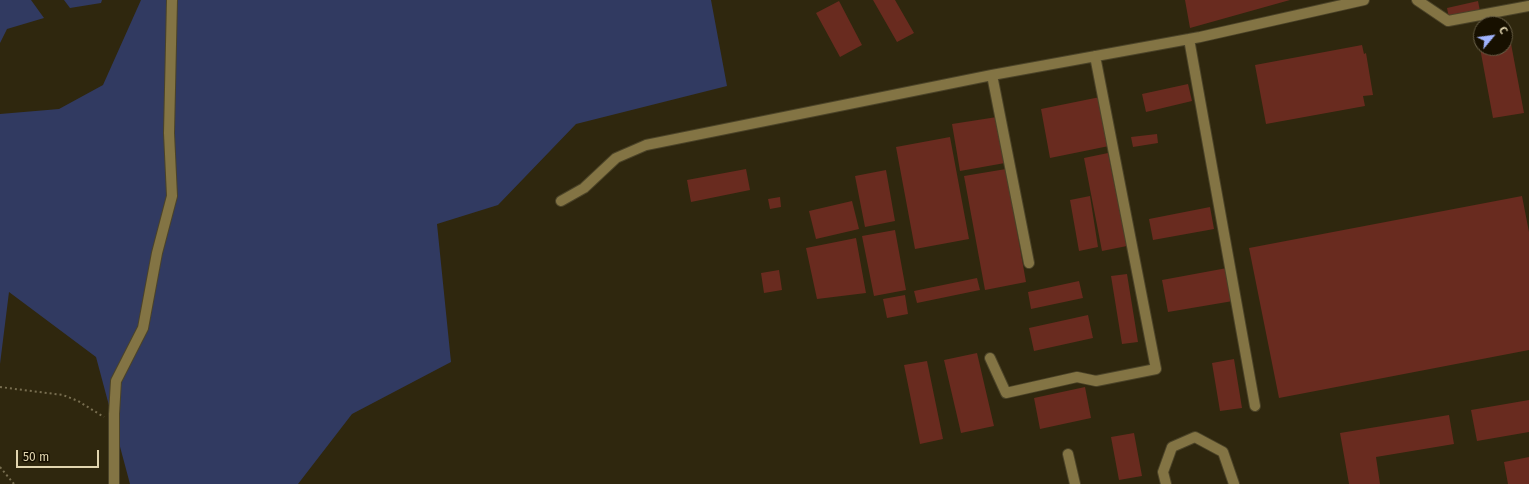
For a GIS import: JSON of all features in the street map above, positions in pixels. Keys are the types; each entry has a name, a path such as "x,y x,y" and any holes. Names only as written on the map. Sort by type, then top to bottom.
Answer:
{"street":[{"path":"114,484 114,420 116,381 143,328 157,253 172,196 169,133 172,0"},
{"path":"562,201 584,188 616,158 646,145 992,75 1189,39 1364,0"},
{"path":"1417,0 1448,21 1529,6"},
{"path":"1189,39 1254,406"},
{"path":"990,358 1006,393 1077,377 1096,381 1156,369 1095,56"},
{"path":"992,75 1029,263"},
{"path":"1166,484 1163,472 1172,447 1195,437 1223,452 1234,484"},
{"path":"1068,454 1075,484"}],"path":[{"path":"0,387 64,395 78,401 101,416 114,420"},
{"path":"0,467 14,484"}],"shaded area":[{"path":"0,0 31,0 44,18 7,29 0,43"},
{"path":"64,0 102,0 101,3 70,8"},
{"path":"141,0 711,0 727,86 576,124 498,205 437,224 451,362 352,414 298,484 130,484 96,357 9,292 0,364 0,114 59,109 103,85"}],"building":[{"path":"873,0 895,0 914,33 897,42"},
{"path":"1185,0 1290,0 1190,28"},
{"path":"839,1 862,45 840,57 816,13"},
{"path":"1478,1 1480,11 1449,18 1447,8"},
{"path":"1362,45 1364,54 1366,53 1373,95 1363,96 1365,106 1266,124 1255,65"},
{"path":"1513,54 1524,113 1493,118 1481,56 1513,56"},
{"path":"1188,84 1192,101 1146,112 1142,94"},
{"path":"1100,97 1109,146 1050,158 1041,109"},
{"path":"997,117 1005,163 960,171 952,124"},
{"path":"1157,134 1158,143 1133,147 1131,137"},
{"path":"950,137 969,239 915,249 896,147"},
{"path":"1108,153 1127,246 1102,251 1084,158"},
{"path":"746,169 750,190 691,202 687,180"},
{"path":"1006,169 1026,282 985,290 964,176"},
{"path":"886,170 895,221 865,227 855,176"},
{"path":"1090,196 1098,247 1079,251 1070,200"},
{"path":"1522,196 1529,232 1529,350 1279,398 1249,248"},
{"path":"780,197 781,207 770,209 768,199"},
{"path":"852,201 859,229 816,239 809,211"},
{"path":"1210,207 1214,229 1153,240 1149,219"},
{"path":"895,230 906,290 874,296 862,236"},
{"path":"856,238 866,293 817,299 806,248"},
{"path":"1227,268 1233,301 1168,312 1162,280"},
{"path":"779,270 782,290 764,293 761,273"},
{"path":"1127,274 1138,342 1122,344 1111,276"},
{"path":"977,278 980,290 917,303 914,291"},
{"path":"1079,281 1083,298 1031,309 1028,292"},
{"path":"905,295 908,314 887,318 883,299"},
{"path":"1088,315 1093,338 1034,351 1029,328"},
{"path":"977,353 994,426 961,433 944,360"},
{"path":"1234,359 1242,408 1220,411 1212,363"},
{"path":"927,361 943,439 920,444 904,365"},
{"path":"1085,387 1091,418 1040,429 1034,398"},
{"path":"1529,400 1529,432 1477,441 1471,410"},
{"path":"1449,415 1454,444 1376,457 1380,484 1349,484 1340,433"},
{"path":"1134,433 1142,476 1119,480 1111,437"},
{"path":"1529,457 1529,484 1508,484 1504,462"}]}
